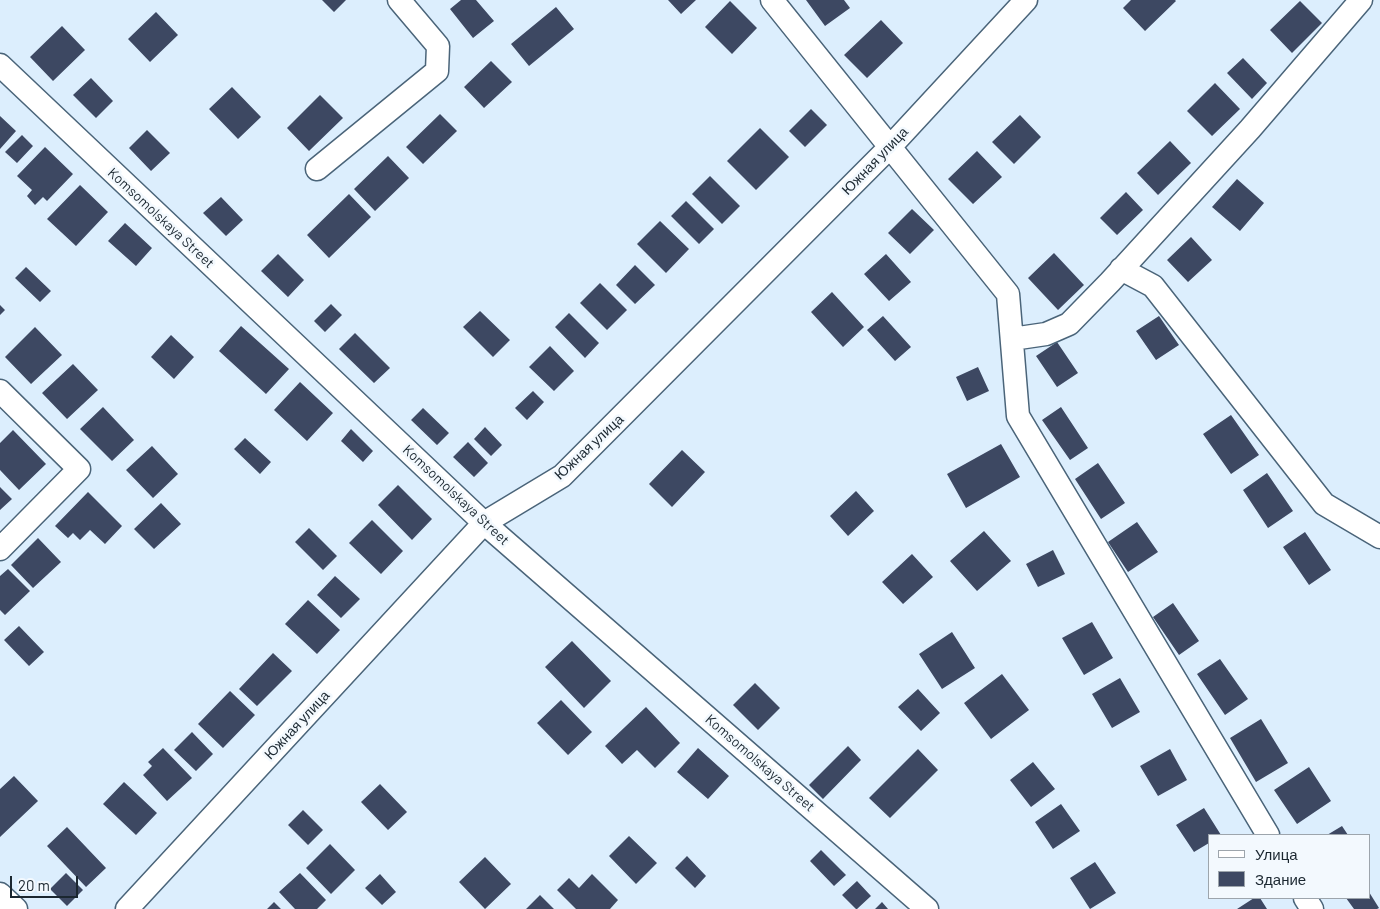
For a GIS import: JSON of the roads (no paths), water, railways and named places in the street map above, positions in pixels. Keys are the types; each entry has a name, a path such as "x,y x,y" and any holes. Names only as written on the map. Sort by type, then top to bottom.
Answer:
{"street":[{"path":"317,170 437,71 438,46 399,0"},
{"path":"772,0 1008,294 1018,416 1267,834"},
{"name":"Южная улица","path":"126,909 484,523 562,476 890,147 1026,0"},
{"path":"1012,339 1046,334 1069,324 1250,129 1361,0"},
{"name":"Komsomolskaya Street","path":"0,65 484,523 927,909"},
{"path":"1121,269 1153,286 1324,504 1380,537"},
{"path":"0,391 79,469 0,549"},
{"path":"0,894 16,909"}]}
